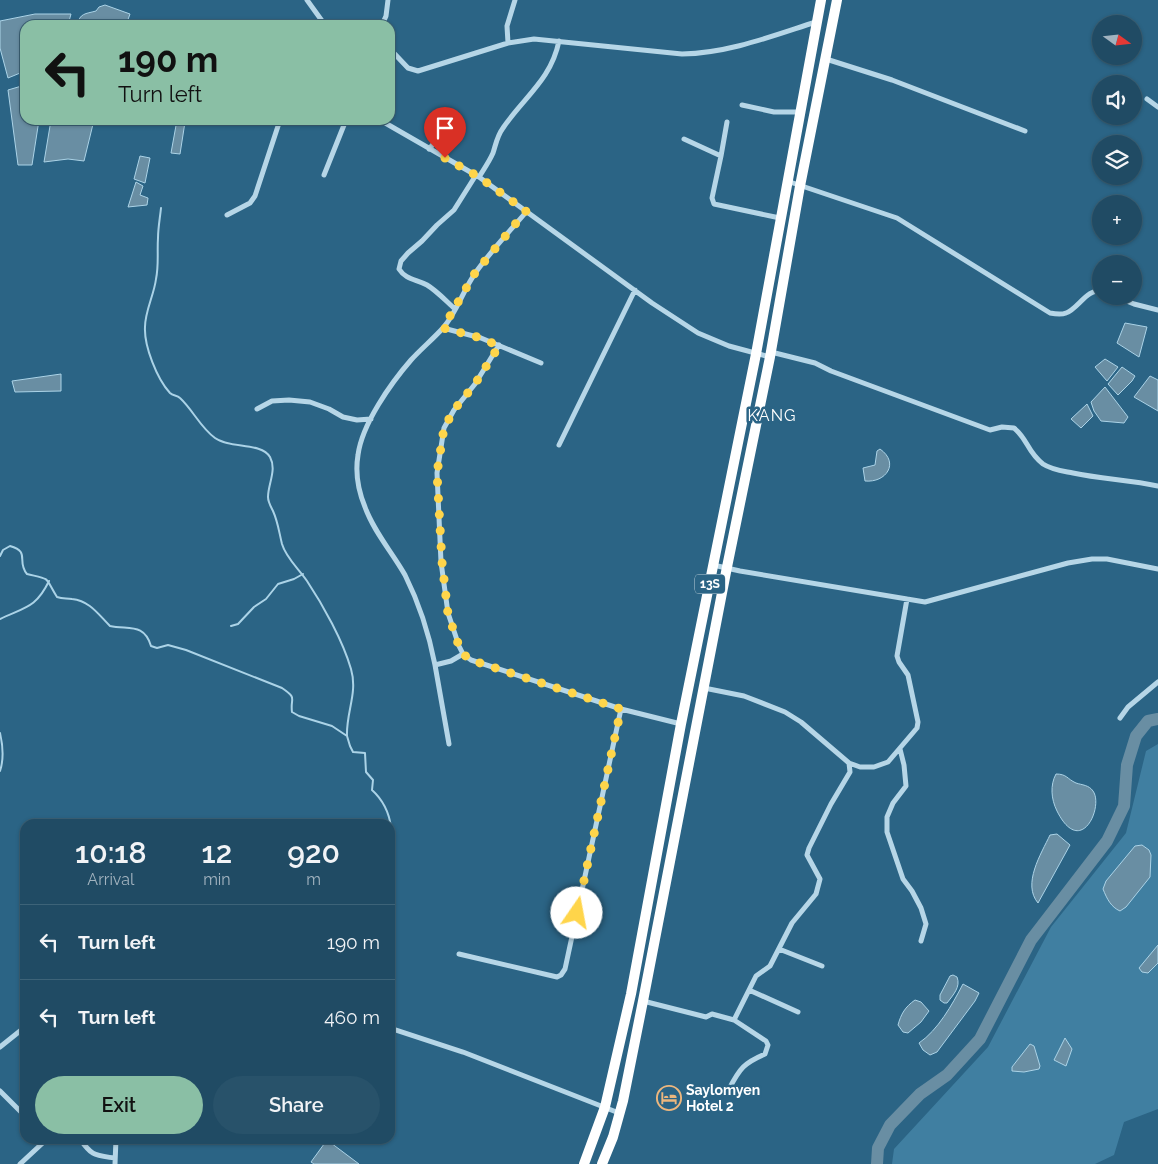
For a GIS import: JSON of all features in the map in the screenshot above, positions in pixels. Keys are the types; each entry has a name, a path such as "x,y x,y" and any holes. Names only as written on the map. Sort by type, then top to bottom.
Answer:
{"highway":[{"name":"13S","path":"584,1164 604,1108 631,994 681,724 756,354 786,181 821,0"},
{"name":"13S","path":"602,1164 613,1137 619,1113 643,1000 770,355 800,186 837,0"},
{"path":"646,914 659,918"}],"street":[{"path":"307,0 321,20"},
{"path":"384,20 388,0"},
{"path":"508,43 507,26 515,0"},
{"path":"395,54 408,68 418,71 508,43 534,39 682,54 704,53 730,49 817,22"},
{"path":"455,309 426,284 412,280 402,274 399,269 401,261 454,210 477,176 487,165 494,152 496,139 503,127 535,91 550,69 559,41"},
{"path":"826,59 892,80 1025,131"},
{"path":"1147,99 1158,107"},
{"path":"742,105 774,112 800,112"},
{"path":"727,122 712,198 714,204 780,218"},
{"path":"227,216 250,203 255,196 278,125"},
{"path":"324,175 344,125"},
{"path":"388,125 477,176 698,333 729,346 756,354 815,363 831,371 990,430 1002,427 1014,428 1023,437 1032,455 1046,466 1055,469 1105,479 1158,486"},
{"path":"429,149 450,125"},
{"path":"684,139 720,156"},
{"path":"786,181 897,218 1050,313 1065,314 1077,307 1092,291"},
{"path":"449,744 430,636 404,575 374,528 359,489 358,454 371,419 390,388 411,360 443,328 475,273 526,211"},
{"path":"560,445 635,290"},
{"path":"1138,305 1158,310"},
{"path":"443,328 481,338 541,363"},
{"path":"499,346 475,384 454,410 444,428 437,473 442,562 448,614 454,635 463,654 471,660 621,709 681,724"},
{"path":"258,409 272,402 289,400 310,402 343,417 357,420 371,419"},
{"path":"714,564 740,571 907,599 930,601 1068,563 1092,559 1121,561 1158,569"},
{"path":"704,688 744,696 785,712 801,722 849,763 860,767 888,762 917,728 918,722 908,675 897,656 907,599"},
{"path":"435,665 451,661 463,654"},
{"path":"1120,718 1128,707 1158,682"},
{"path":"459,954 557,977 565,969 621,709"},
{"path":"900,749 906,786 893,804 887,817 887,832 903,879 921,908 926,924 921,941"},
{"path":"734,1020 756,976 770,966 792,923 816,894 820,880 807,854 819,827 850,772 849,763"},
{"path":"779,949 822,966"},
{"path":"750,990 798,1012"},
{"path":"643,1000 706,1017 712,1014 734,1020 766,1041 768,1045 765,1054 750,1060 738,1071 728,1089"},
{"path":"395,1030 463,1052 619,1113"},
{"path":"0,1047 20,1031"},
{"path":"0,1091 20,1111"},
{"path":"20,1164 42,1144"},
{"path":"84,1144 90,1152 114,1161 116,1144"}],"shaded area":[{"path":"105,5 130,14 128,20 79,20 81,16 96,11 99,7"},
{"path":"35,14 71,14 69,20 20,20 20,73 8,78 0,48 0,21"},
{"path":"20,86 20,125 38,125 32,165 18,165 8,90"},
{"path":"50,125 93,125 84,161 68,159 44,162"},
{"path":"176,125 185,125 180,154 171,153"},
{"path":"140,156 150,158 145,183 134,179"},
{"path":"136,182 143,186 140,195 148,198 147,205 128,207"},
{"path":"1125,323 1147,327 1139,357 1117,343"},
{"path":"1105,359 1118,367 1107,381 1095,367"},
{"path":"1122,367 1135,376 1118,395 1108,384"},
{"path":"61,374 61,391 15,392 12,381"},
{"path":"1150,376 1158,380 1158,411 1134,397"},
{"path":"1105,387 1128,417 1124,423 1101,421 1094,411 1091,402"},
{"path":"1087,404 1093,416 1081,428 1071,419"},
{"path":"880,449 889,460 890,466 888,471 879,479 865,481 863,468 875,465 877,451"},
{"path":"1158,744 1158,1109 1124,1122 1114,1155 1095,1164 892,1164 894,1149 988,1047 1051,927 1126,833 1146,751"},
{"path":"1056,774 1087,786 1093,791 1096,798 1093,817 1082,830 1074,830 1066,825 1057,811 1053,802 1052,792"},
{"path":"1057,834 1070,845 1038,903 1032,887 1032,878 1050,835"},
{"path":"1142,845 1149,850 1151,855 1150,877 1126,907 1120,911 1110,902 1103,889 1106,881 1135,846"},
{"path":"1158,945 1158,963 1148,973 1142,972 1139,968"},
{"path":"950,976 957,977 957,988 947,1003 944,1003 940,1000 940,995"},
{"path":"963,984 979,993 937,1052 930,1055 923,1050 919,1043 938,1024"},
{"path":"915,1000 921,1002 929,1011 921,1022 908,1033 903,1032 898,1025 901,1017 906,1008"},
{"path":"1065,1038 1072,1049 1066,1066 1054,1060"},
{"path":"1030,1044 1034,1046 1040,1066 1039,1069 1024,1072 1012,1071 1012,1067"},
{"path":"324,1144 332,1144 359,1164 314,1164 311,1162"}],"waterway":[{"path":"161,208 157,274 146,315 145,327 145,335 152,362 165,387 172,395 180,398 205,429 215,438 229,443 260,449 270,457 273,467 268,499 276,519 282,544 326,612 338,635 351,669 353,694 347,736"},
{"path":"0,556 3,550 10,546 16,548 22,554 23,565 27,574 44,578 57,597 84,602 110,626 140,631 148,639 151,646 157,648 168,645 186,650 282,688 292,696 292,712 332,726 347,736 353,752 365,753 366,772 373,780 372,790 385,807 390,819"},
{"path":"231,626 238,624 254,607 266,599 278,584 303,574"},
{"path":"0,619 29,606 39,597 49,581"},
{"path":"877,1164 878,1148 890,1125 920,1094 947,1075 980,1039 1031,940 1107,841 1124,806 1127,765 1136,736 1148,721 1158,719"},
{"path":"0,733 3,752 0,771"}],"place":[{"name":"Saylomyen Hotel 2","path":"669,1098"}],"district":[{"name":"KANG","path":"772,415"}],"route":[{"path":"445,158 479,177 526,211 475,273 450,319 443,328 481,338 499,346 475,384 454,410 444,428 437,473 439,524 448,614 454,635 463,654 471,660 621,709 577,913"}]}
